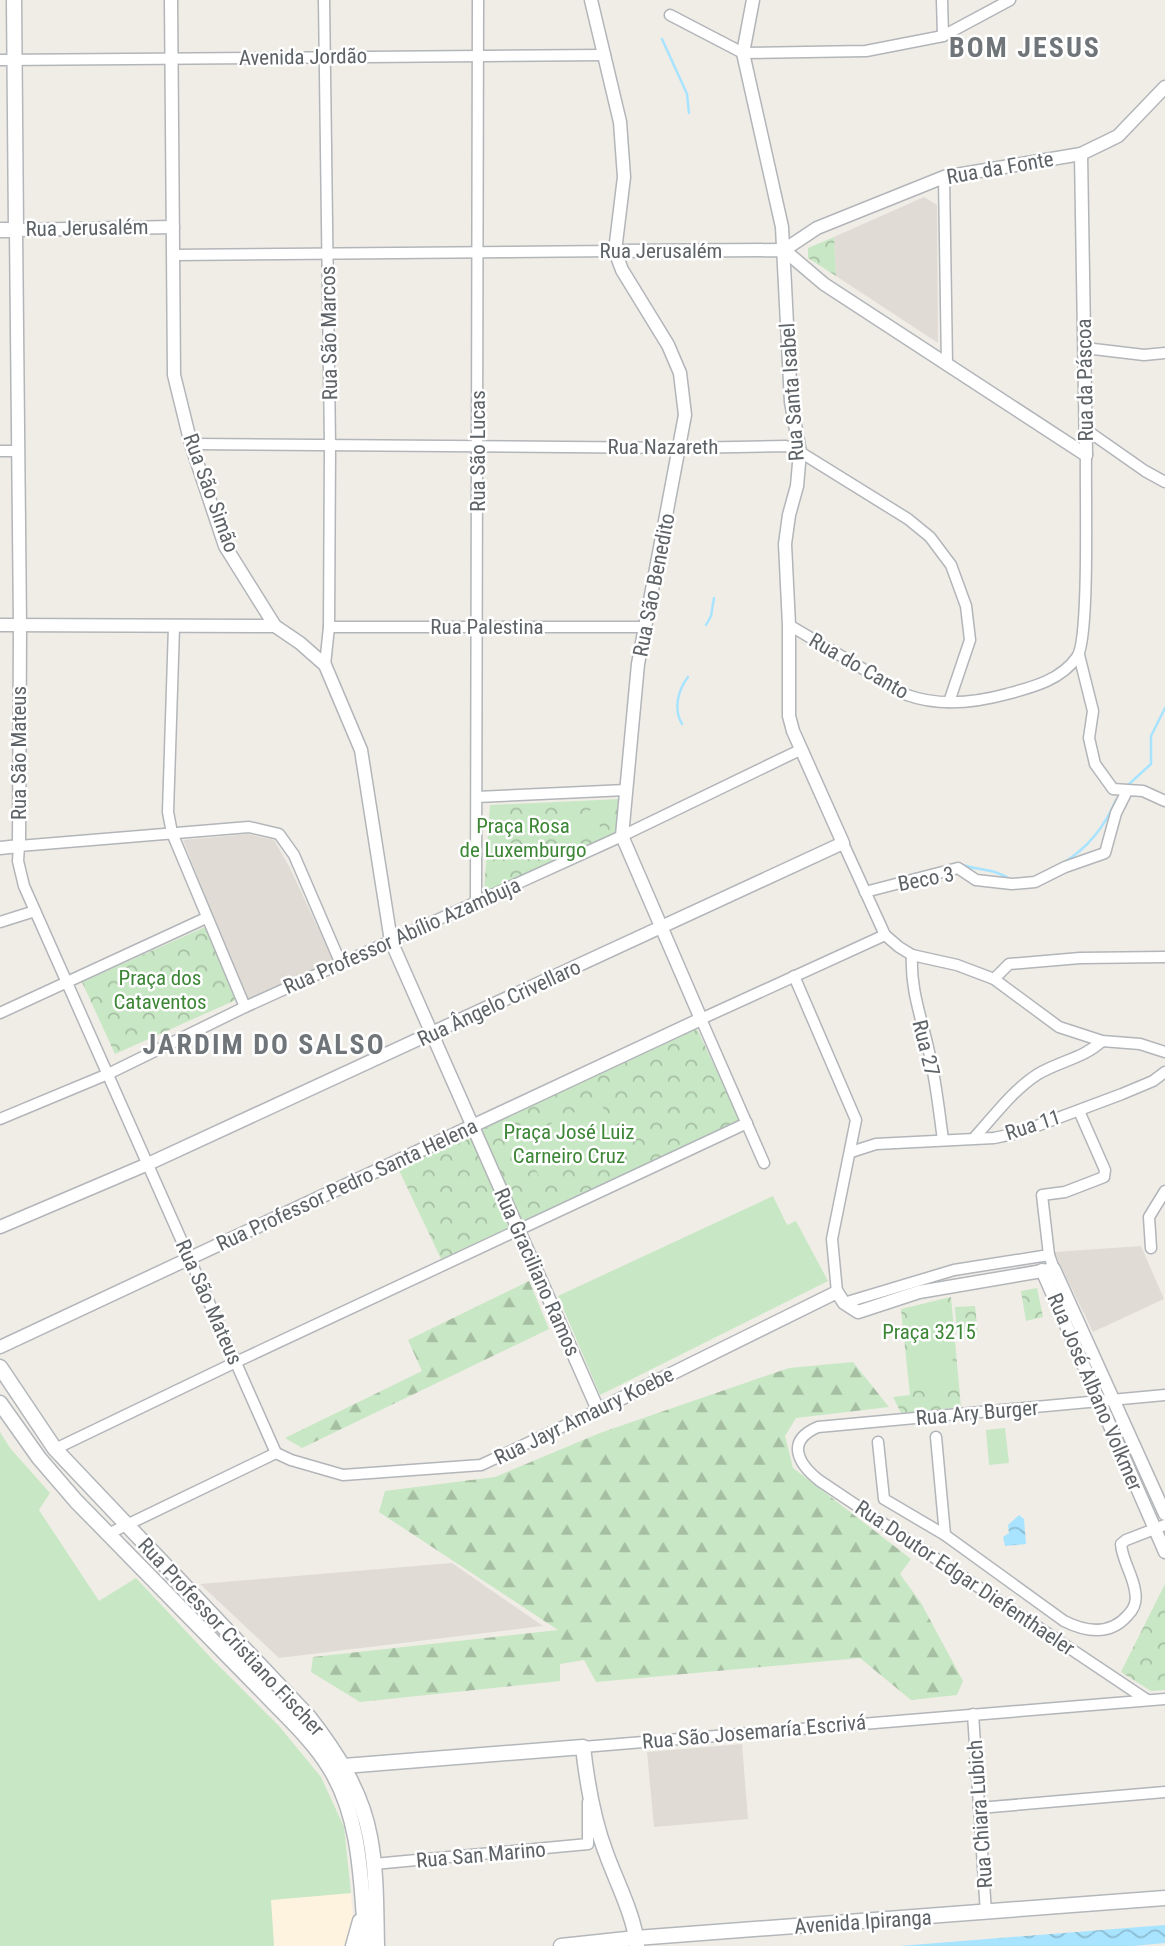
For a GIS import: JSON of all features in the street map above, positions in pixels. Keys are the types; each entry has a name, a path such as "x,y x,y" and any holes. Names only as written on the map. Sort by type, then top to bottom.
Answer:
{"main road":[{"name":"Rua São Mateus","path":"14,0 7,60 16,230"},
{"name":"Rua Jerusalém","path":"0,230 16,230"},
{"name":"Rua Professor Cristiano Fischer","path":"0,1367 55,1448 309,1717 362,1808 370,1835 374,1864 377,1946"},
{"name":"Rua Professor Cristiano Fischer","path":"0,1403 39,1458 108,1534 337,1767 340,1789 355,1835 366,1946"},
{"path":"161,1587 174,1575"},
{"path":"583,1747 588,1790 604,1849 637,1942"},
{"name":"Rua São Josemaría Escrivá","path":"337,1767 583,1747"},
{"name":"Avenida Ipiranga","path":"561,1946 1165,1898"},
{"path":"353,1946 363,1906"}],"street":[{"name":"Rua São Simão","path":"171,0 174,375 191,444 225,546 275,626 325,665 361,750 391,942"},
{"name":"Rua São Marcos","path":"324,0 330,445 329,627 325,665"},
{"name":"Rua São Lucas","path":"476,901 478,0"},
{"path":"591,0 620,122 624,177 615,251"},
{"name":"Rua Santa Isabel","path":"753,0 743,53 782,227 791,402 800,452 797,486 785,544 789,625 789,716 793,731 885,935"},
{"path":"942,0 943,36"},
{"path":"670,15 743,53 866,51 943,36 1010,0"},
{"name":"Avenida Jordão","path":"7,60 605,55"},
{"name":"Rua da Fonte","path":"784,250 817,228 944,177 1081,154 1118,136 1165,87"},
{"name":"Rua da Páscoa","path":"1079,656 1085,607 1086,454 1081,154"},
{"path":"944,177 947,365"},
{"name":"Rua Jerusalém","path":"16,230 173,227"},
{"name":"Rua São Mateus","path":"16,230 20,626 18,861 24,886 276,1453"},
{"path":"784,250 824,284 1086,454"},
{"name":"Rua Jerusalém","path":"173,255 784,250"},
{"name":"Rua São Benedito","path":"615,251 622,270 668,345 680,373 685,415 638,664 622,836 764,1163"},
{"path":"1085,348 1144,355 1165,353"},
{"path":"1086,429 1165,482"},
{"name":"Rua Nazareth","path":"191,444 680,448 786,446 908,519 930,537 951,565 966,606 970,640 949,702"},
{"path":"0,451 18,451"},
{"path":"0,625 275,626"},
{"name":"Rua do Canto","path":"789,625 907,695 926,702 982,700 1031,688 1059,675 1079,656"},
{"path":"174,626 168,812 172,834 245,1007"},
{"name":"Rua Palestina","path":"329,627 645,627"},
{"path":"1079,656 1093,711 1089,738 1095,764 1113,789 1143,791 1165,801"},
{"name":"Rua Professor Abílio Azambuja","path":"0,1119 108,1074 245,1007 622,836 802,749"},
{"path":"477,797 626,790"},
{"name":"Beco 3","path":"865,892 958,867 976,880 1012,884 1035,883 1065,867 1105,853 1115,813 1127,791"},
{"path":"0,848 249,827 279,834 294,855 341,964"},
{"name":"Rua Ângelo Crivellaro","path":"0,1227 148,1164 432,1035 843,843"},
{"path":"0,922 35,911"},
{"path":"0,1013 206,918"},
{"path":"885,935 912,955 957,965 994,979 1059,1027 1102,1041 1140,1044 1165,1052"},
{"name":"Rua Professor Pedro Santa Helena","path":"0,1347 885,935"},
{"name":"Rua Graciliano Ramos","path":"391,942 598,1410"},
{"name":"Rua 27","path":"912,955 911,974 915,1002 929,1050 943,1140"},
{"path":"994,979 1009,964 1080,958 1165,957"},
{"path":"794,976 856,1119 832,1238 841,1298 954,1270 1049,1255"},
{"path":"975,1137 1037,1074 1091,1051 1102,1041"},
{"name":"Rua 11","path":"851,1152 876,1144 994,1138 1018,1133 1153,1081 1165,1072"},
{"path":"1048,1269 1049,1255 1042,1195 1065,1192 1104,1177 1105,1170 1079,1111"},
{"path":"55,1448 747,1123"},
{"path":"1151,1248 1149,1217 1165,1191"},
{"name":"Rua José Albano Volkmer","path":"841,1298 858,1312 919,1292 1048,1269 1160,1528 1165,1552"},
{"name":"Rua Jayr Amaury Koebe","path":"276,1453 290,1460 343,1475 481,1465 841,1298"},
{"name":"Rua Ary Burger","path":"798,1446 806,1432 818,1427 1165,1395"},
{"name":"Rua José Albano Volkmer","path":"1107,1401 1165,1514"},
{"path":"936,1437 945,1535"},
{"path":"878,1442 884,1499 945,1535 1064,1621 1081,1629 1114,1628 1126,1618 1136,1605 1136,1591 1121,1544 1160,1528"},
{"name":"Rua Doutor Edgar Diefenthaeler","path":"798,1446 799,1460 807,1471 820,1481 1147,1700"},
{"path":"108,1534 276,1453"},
{"name":"Rua São Josemaría Escrivá","path":"583,1747 1165,1699"},
{"name":"Rua Chiara Lubich","path":"973,1714 986,1913"},
{"name":"Rua San Marino","path":"374,1864 587,1844 588,1790"},
{"path":"979,1808 1165,1792"}],"shaded area":[{"path":"924,197 937,205 938,343 836,276 834,237"},
{"path":"248,834 274,840 334,962 247,1003 183,840"},
{"path":"1141,1246 1164,1299 1093,1332 1054,1252"},
{"path":"452,1563 543,1626 279,1658 200,1584"},
{"path":"742,1744 748,1819 654,1827 647,1752"},
{"path":"351,1893 354,1927 347,1944 274,1946 271,1900"}],"green space":[{"path":"834,237 836,276 808,258 808,248"},
{"name":"Praça Rosa de Luxemburgo","path":"620,799 619,832 484,892 490,805"},
{"path":"593,809 601,829 566,844 558,824"},
{"name":"Praça dos Cataventos","path":"205,927 238,999 115,1054 82,982"},
{"name":"Praça José Luiz Carneiro Cruz","path":"697,1029 740,1120 441,1259 398,1168"},
{"path":"599,1100 621,1143 542,1182 520,1139"},
{"path":"773,1196 787,1225 796,1221 828,1281 600,1395 558,1296"},
{"path":"529,1281 549,1329 302,1448 285,1438 422,1371 408,1340"},
{"path":"1037,1288 1043,1317 1026,1321 1021,1291"},
{"name":"Praça 3215","path":"951,1297 961,1407 901,1413 893,1397 910,1395 901,1309"},
{"path":"948,1306 949,1318 908,1321 907,1310"},
{"path":"975,1306 978,1336 957,1338 955,1307"},
{"path":"949,1320 955,1388 913,1391 908,1323"},
{"path":"853,1362 889,1407 796,1418 785,1436 793,1468 911,1559 900,1574 921,1603 963,1681 957,1695 911,1700 860,1658 596,1682 584,1660 560,1664 560,1681 360,1702 311,1672 313,1657 558,1630 379,1512 385,1491 495,1477 600,1433 789,1368"},
{"path":"1005,1428 1009,1463 989,1465 986,1430"},
{"path":"0,1432 10,1448 50,1493 39,1510 99,1601 136,1578 279,1726 321,1777 344,1827 351,1893 271,1900 274,1946 0,1946"},
{"path":"1165,1584 1165,1690 1151,1691 1121,1672"}],"water":[{"path":"1019,1515 1024,1519 1026,1544 1005,1546 1003,1537 1009,1533 1008,1525"},
{"path":"1165,1925 1165,1943 1133,1946 899,1946"}],"waterway":[{"path":"662,39 687,94 689,113"},
{"path":"706,625 711,616 714,598"},
{"path":"682,724 678,700 688,677"},
{"path":"1128,785 1151,764 1151,736 1165,708"},
{"path":"1063,863 1095,836 1116,800"},
{"path":"959,864 993,872 1011,880"}],"district":[{"name":"BOM JESUS","path":"1025,47"},
{"name":"JARDIM DO SALSO","path":"264,1044"}]}
